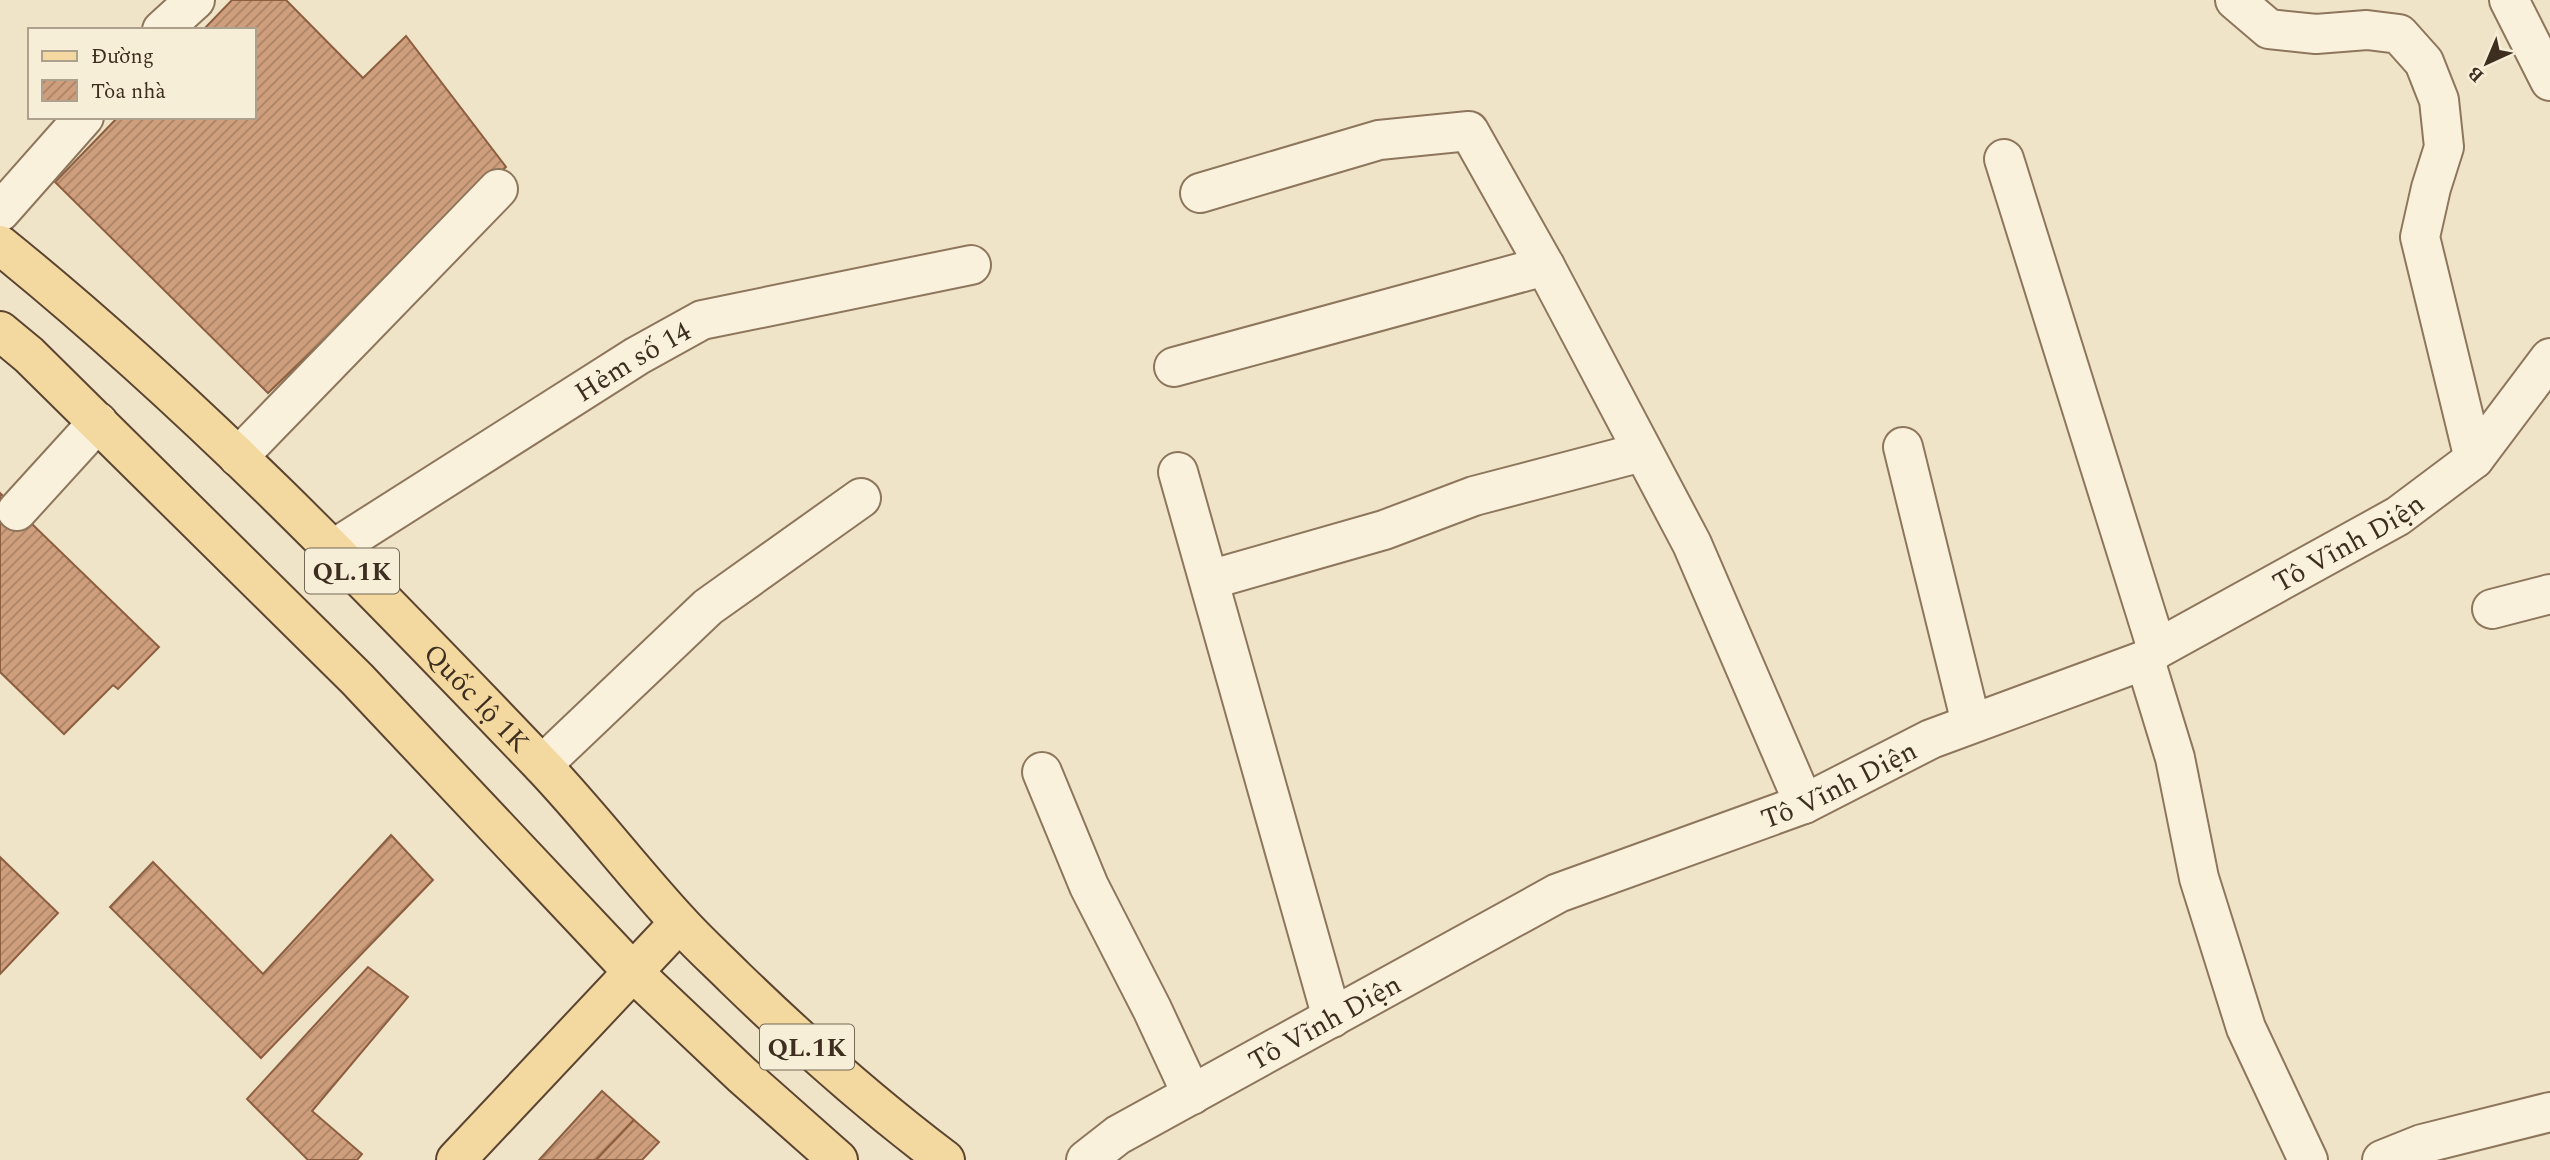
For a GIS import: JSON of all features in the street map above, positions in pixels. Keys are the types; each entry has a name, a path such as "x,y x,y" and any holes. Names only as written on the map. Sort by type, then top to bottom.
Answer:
{"main road":[{"name":"Quốc lộ 1K","path":"0,245 72,303 332,550 542,765 680,923 799,1041 945,1160"},
{"name":"QL.1K","path":"0,331 29,355 98,422 357,679 632,971 742,1076 838,1160"},
{"path":"456,1160 680,923"}],"street":[{"path":"164,28 195,0"},
{"path":"2235,0 2269,29 2316,34 2367,30 2399,34 2424,62 2439,100 2444,147 2420,237 2474,458"},
{"path":"2509,0 2550,81"},
{"path":"0,212 82,119"},
{"path":"1200,194 1379,140 1469,131 1545,266 1692,544 1804,804"},
{"path":"2004,159 2151,654 2199,878 2246,1028 2308,1160"},
{"path":"237,457 498,189"},
{"name":"Hẻm số 14","path":"332,550 637,356 702,320 971,265"},
{"path":"1174,367 1545,266"},
{"name":"Tô Vĩnh Diện","path":"1086,1160 1118,1135 1558,893 1804,804 1931,739 2151,654 2398,516 2474,458 2550,358"},
{"path":"17,512 98,422"},
{"path":"1903,447 1971,723"},
{"path":"1209,580 1384,530 1474,496 1642,452"},
{"path":"1178,472 1332,1018"},
{"path":"542,765 708,607 861,498"},
{"path":"2492,608 2550,594"},
{"path":"1042,772 1088,886 1152,1009 1192,1095"},
{"path":"2382,1160 2422,1144 2550,1112"}],"building":[{"path":"232,0 286,0 363,78 406,36 506,167 268,393 55,182 116,119 256,119 256,28 205,28"},
{"path":"0,493 159,647 118,689 113,685 64,734 0,672"},
{"path":"391,835 433,880 261,1058 110,907 153,862 263,974"},
{"path":"0,857 58,913 0,974"},
{"path":"368,967 408,997 312,1111 362,1154 357,1160 308,1160 247,1099"},
{"path":"602,1091 634,1120 596,1160 539,1160"},
{"path":"634,1120 659,1142 642,1160 596,1160"}]}
